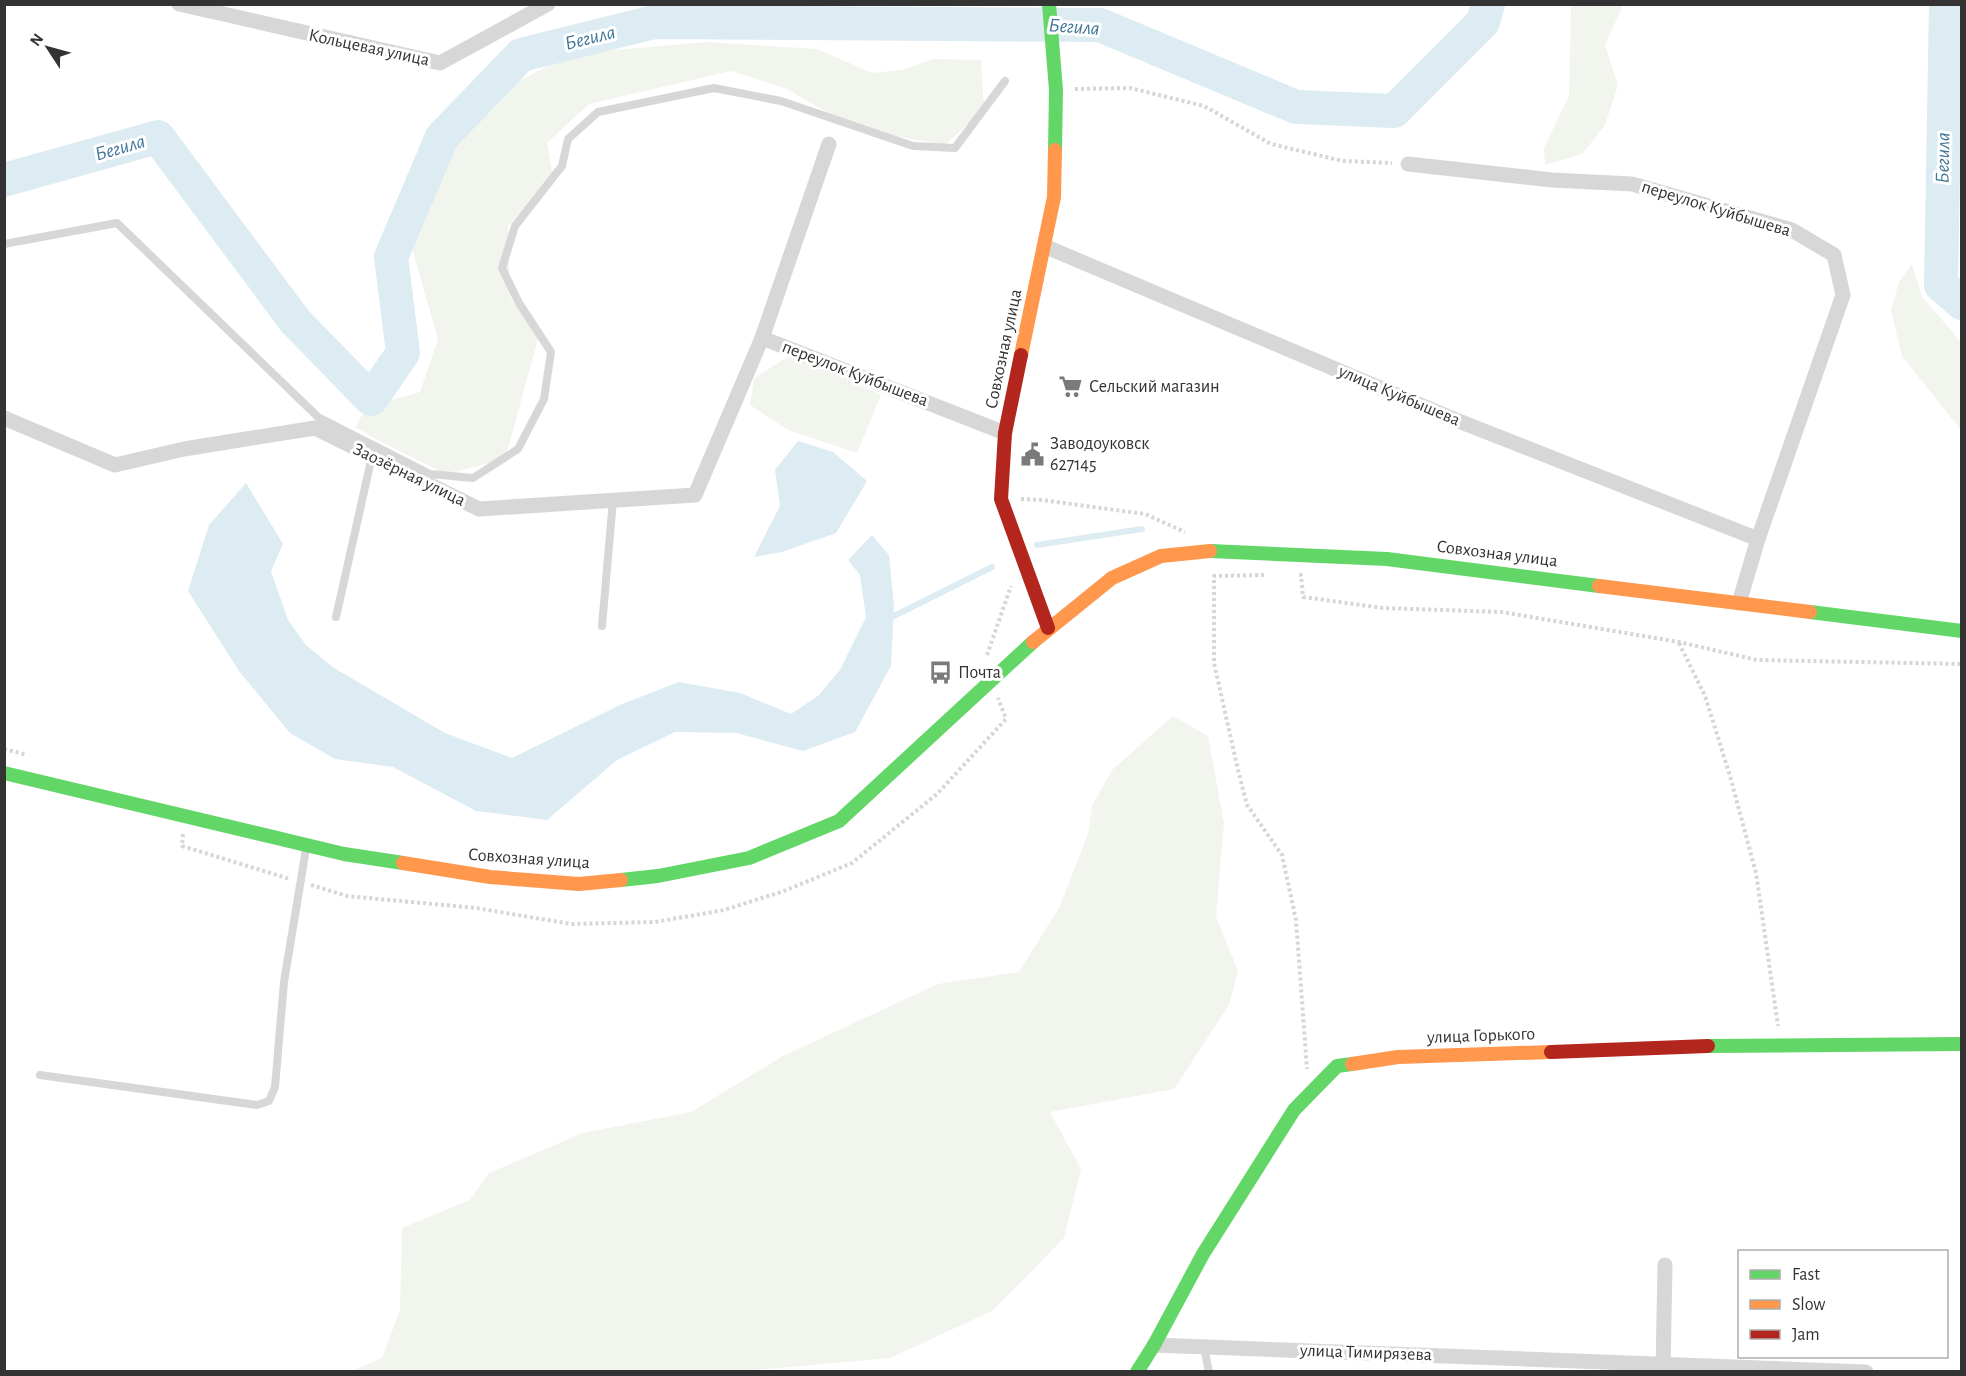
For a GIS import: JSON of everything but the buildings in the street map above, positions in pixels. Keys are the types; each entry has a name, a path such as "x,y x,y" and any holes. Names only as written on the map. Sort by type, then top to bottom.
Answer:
{"street":[{"name":"Кольцевая улица","path":"179,4 440,63 548,4"},
{"name":"Совхозная улица","path":"1048,628 1001,499 1005,433 1054,197 1056,90 1049,4"},
{"name":"переулок Куйбышева","path":"829,144 762,338 1005,433"},
{"name":"переулок Куйбышева","path":"1408,164 1552,180 1632,184 1792,230 1834,255 1843,296 1758,539 1739,603"},
{"name":"улица Куйбышева","path":"1044,246 1451,418 1758,539"},
{"name":"Заозёрная улица","path":"4,418 115,465 184,449 315,428 479,509 695,495 762,338"},
{"name":"Совхозная улица","path":"4,774 344,854 490,877 579,884 658,876 749,858 839,821 1048,628 1112,578 1161,556 1215,550 1387,559 1962,631"},
{"name":"улица Горького","path":"1137,1371 1154,1345 1203,1254 1294,1110 1337,1066 1398,1057 1781,1046 1962,1044"},
{"path":"1663,1368 1665,1265"},
{"name":"улица Тимирязева","path":"1154,1345 1435,1355 1663,1368 1866,1371"},
{"path":"1434,1371 1435,1355"}],"lane":[{"path":"4,244 117,223 318,417 430,474 473,478 518,449 544,399 551,352 519,303 502,268 515,226 562,166 568,139 598,112 714,88 781,101 913,146 955,148 1005,81"},
{"path":"336,617 372,456"},
{"path":"602,626 613,500"},
{"path":"40,1075 257,1105 269,1101 275,1087 284,982 306,845"},
{"path":"1204,1347 1209,1371"}],"path":[{"path":"1056,90 1130,88 1204,106 1271,144 1343,161 1408,164"},
{"path":"1001,499 1042,500 1145,513 1193,535"},
{"path":"1252,575 1254,553"},
{"path":"1272,575 1214,576 1214,663 1246,805 1282,855 1296,920 1309,1094"},
{"path":"1292,575 1301,575 1303,597 1383,608 1502,612 1679,642 1757,660 1962,664"},
{"path":"184,816 182,846 347,896 476,908 571,924 655,922 724,910 784,891 852,863 937,794 1006,719 984,663 1014,577"},
{"path":"1679,642 1705,696 1730,776 1756,873 1781,1046"},
{"path":"4,749 38,759"}],"shaded area":[{"path":"1574,4 1623,5 1605,45 1618,85 1605,125 1582,154 1545,165 1544,148 1569,96 1571,7"},
{"path":"707,42 817,49 872,73 902,70 933,59 981,60 984,109 945,145 855,129 787,89 731,71 589,104 547,143 553,177 508,226 510,297 538,339 505,459 446,474 355,427 367,407 420,392 438,339 410,242 459,140 519,81 570,54"},
{"path":"1912,264 1922,297 1961,342 1961,430 1902,356 1891,310 1899,282"},
{"path":"791,355 881,395 857,453 788,430 750,405 754,378"},
{"path":"798,441 833,452 867,481 836,533 782,552 754,557 780,506 775,470"},
{"path":"246,483 283,544 271,571 288,620 306,645 334,668 445,733 512,758 622,704 679,682 740,693 791,714 819,695 840,670 866,617 860,575 848,560 872,535 889,555 894,606 891,666 855,732 803,751 736,733 675,732 617,760 547,820 476,811 393,767 335,759 290,733 239,671 188,591 209,525"},
{"path":"1173,716 1208,736 1224,823 1216,917 1238,971 1229,1005 1174,1089 1050,1112 1081,1169 1064,1238 992,1311 890,1358 734,1372 351,1371 382,1358 400,1310 402,1228 470,1200 489,1173 583,1133 691,1112 783,1056 938,984 1019,972 1060,906 1088,834 1092,806 1112,770"}],"waterway":[{"name":"Бегила","path":"4,180 158,137 295,321 371,399 403,353 391,257 442,137 521,55 654,22 1100,25 1296,107 1394,111 1483,22 1488,4"},
{"name":"Бегила","path":"1946,4 1941,285 1962,303"},
{"path":"1037,545 1142,529"},
{"path":"888,619 992,567"}],"traffic: fast":[{"path":"1049,4 1056,90 1055,150"},
{"path":"1210,551 1387,559 1599,586"},
{"path":"1810,612 1962,631"},
{"path":"621,880 658,876 749,858 839,821 1033,642"},
{"path":"4,773 344,854 403,863"},
{"path":"1708,1046 1962,1044"},
{"path":"1137,1372 1203,1254 1294,1110 1337,1066 1352,1064"}],"traffic: slow":[{"path":"1021,355 1054,197 1055,150"},
{"path":"1033,642 1112,578 1161,556 1210,551"},
{"path":"1599,586 1810,612"},
{"path":"403,863 490,877 579,884 621,880"},
{"path":"1352,1064 1398,1057 1551,1052"}],"traffic: jam":[{"path":"1021,355 1005,433 1001,499 1048,628"},
{"path":"1551,1052 1708,1046"}],"place":[{"name":"Сельский магазин","path":"1071,387"},
{"name":"Заводоуковск 627145","path":"1032,454"},
{"name":"Почта","path":"940,673"}]}
